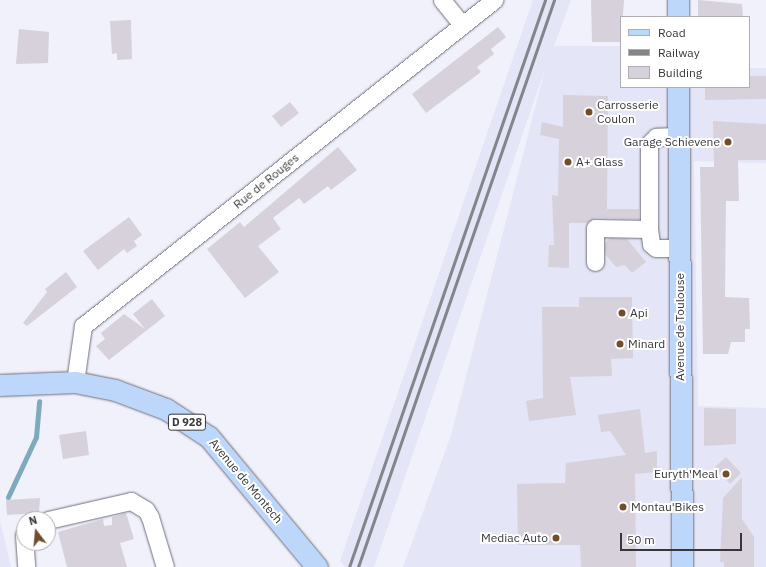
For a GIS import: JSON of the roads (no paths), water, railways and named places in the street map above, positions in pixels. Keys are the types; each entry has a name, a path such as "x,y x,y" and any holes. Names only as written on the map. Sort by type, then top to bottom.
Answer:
{"main road":[{"path":"678,0 678,16"},
{"name":"Avenue de Toulouse","path":"678,88 682,567"},
{"name":"Avenue de Montech","path":"0,386 75,382 115,390 166,409 209,437 317,567"}],"street":[{"path":"442,0 462,25"},
{"name":"Rue de Rouges","path":"75,382 84,326 494,0"},
{"path":"679,136 656,137 649,144 649,229 651,244 656,248 679,248"},
{"path":"595,262 595,228 649,229"},
{"path":"56,518 131,501 146,510 150,517 165,567"},
{"path":"25,551 26,567"}],"waterway":[{"path":"8,497 36,437 39,401"}],"railway":[{"path":"349,567 545,0"},
{"path":"358,567 554,0"}],"place":[{"name":"Carrosserie Coulon","path":"589,112"},
{"name":"Garage Schievene","path":"728,142"},
{"name":"A+ Glass","path":"568,162"},
{"name":"Api","path":"622,313"},
{"name":"Minard","path":"620,344"},
{"name":"Euryth'Meal","path":"726,474"},
{"name":"Montau'Bikes","path":"623,507"},
{"name":"Mediac Auto","path":"556,538"}]}
